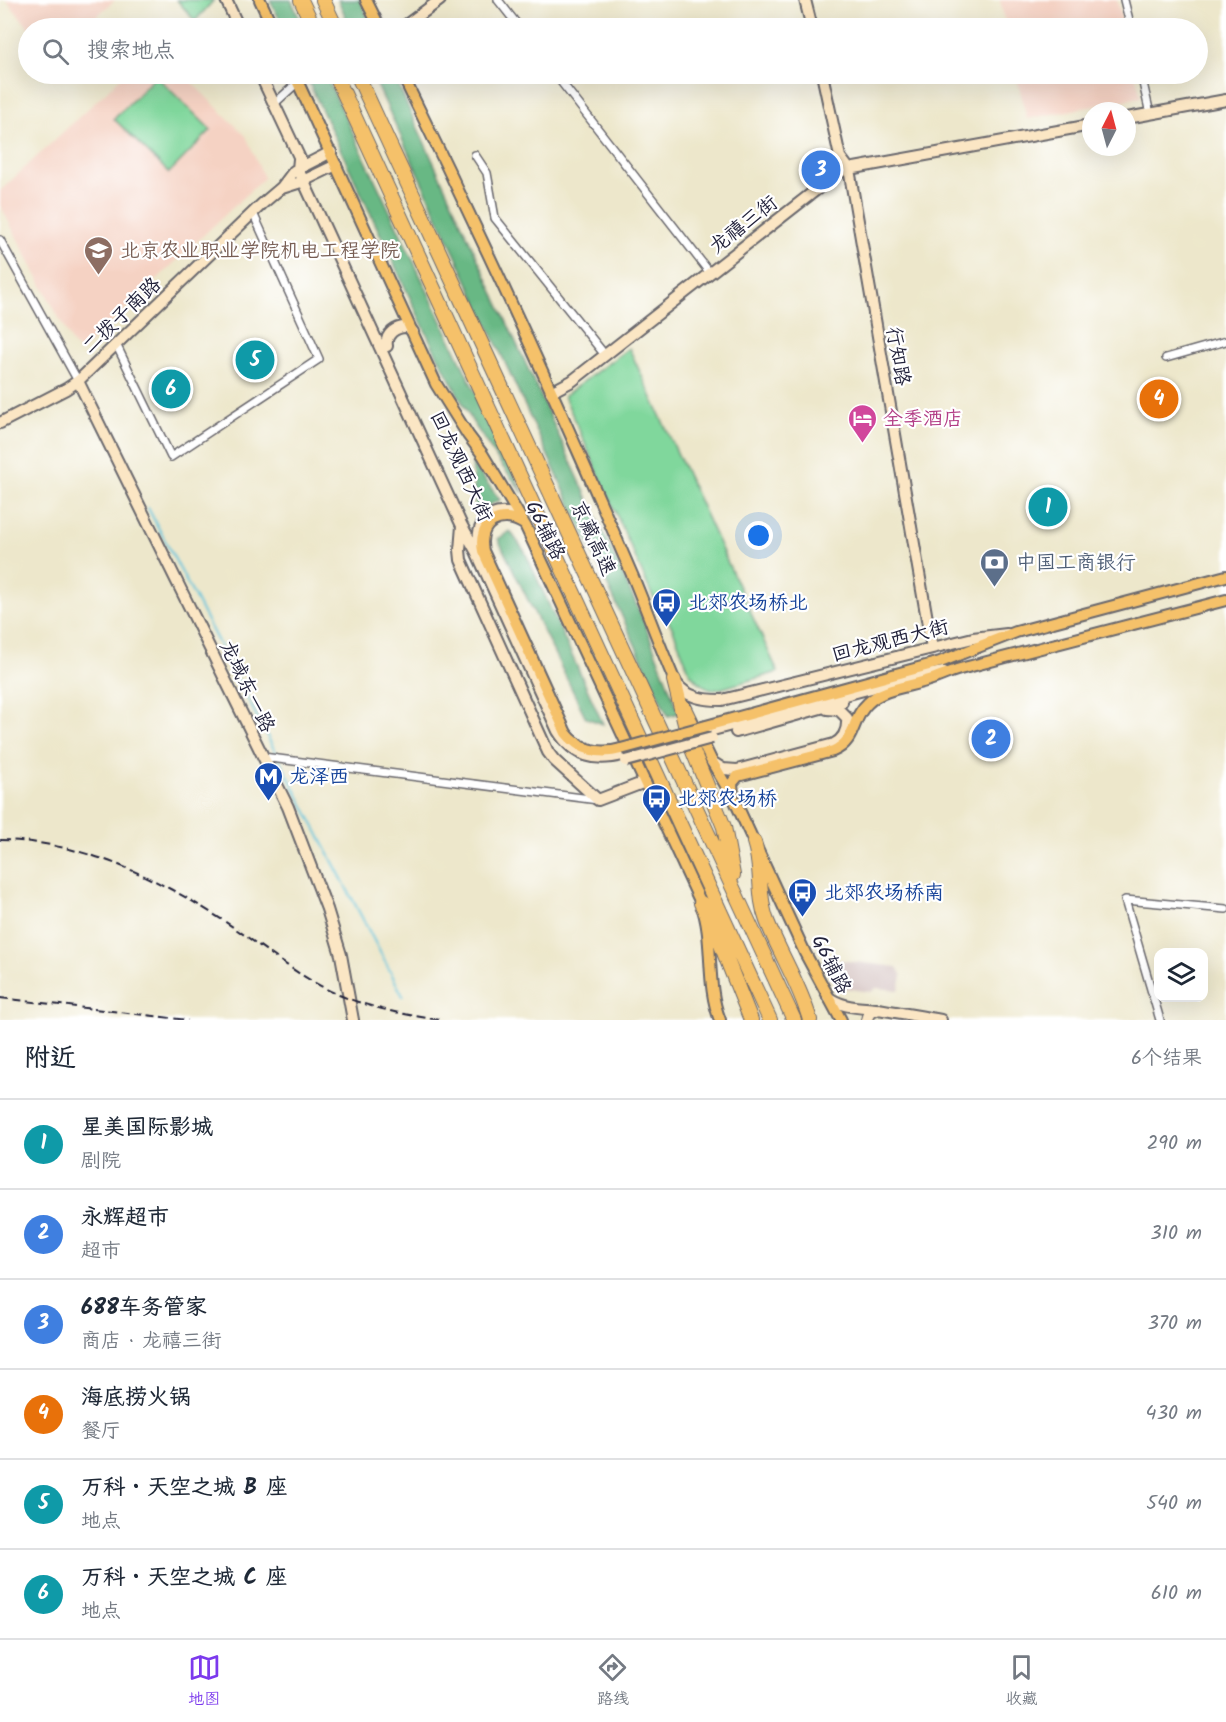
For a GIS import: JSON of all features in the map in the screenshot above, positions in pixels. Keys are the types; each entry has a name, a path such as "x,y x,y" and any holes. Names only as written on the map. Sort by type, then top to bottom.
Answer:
{"highway":[{"path":"301,0 309,18"},
{"path":"323,0 331,18"},
{"path":"340,84 770,1020"},
{"name":"京藏高速","path":"362,84 794,1020"},
{"path":"674,680 690,744 724,827 736,892"},
{"path":"754,842 766,920 810,1020"},
{"path":"701,903 719,939 751,1020"}],"main road":[{"path":"227,0 235,18"},
{"path":"260,0 268,18"},
{"path":"366,0 375,18"},
{"path":"416,18 440,0"},
{"path":"805,0 810,18"},
{"name":"回龙观西大街","path":"265,84 462,526 476,551 562,738 574,750 585,756 604,758 624,755"},
{"name":"G6辅路","path":"299,84 436,384 489,464 526,527 701,903 708,929 713,993 720,1020"},
{"name":"G6辅路","path":"407,84 551,392 633,576 694,728 735,801 805,953 841,1020"},
{"name":"行知路","path":"824,84 840,157 849,169 932,648"},
{"path":"1136,116 1226,100"},
{"name":"龙禧三街","path":"551,392 567,384 605,355 835,174 849,169 1082,127"},
{"name":"二拨子南路","path":"0,423 78,381 253,213 280,190 301,164 331,152"},
{"name":"二拨子南路","path":"280,190 336,165"},
{"name":"回龙观西大街","path":"307,179 566,733 587,749 624,755"},
{"path":"387,346 388,335 398,328 408,327 414,332"},
{"name":"龙域东一路","path":"78,381 288,807 327,909 341,955 353,1020"},
{"path":"481,547 484,532 494,520 511,519 522,522 526,527"},
{"name":"回龙观西大街","path":"462,526 461,560 548,752 598,800"},
{"name":"回龙观西大街","path":"709,732 930,665 1016,632 1226,576"},
{"name":"回龙观西大街","path":"709,732 824,709 899,684 1226,600"},
{"name":"回龙观西大街","path":"674,680 681,690 689,695 707,699 722,699 974,638 1016,632"},
{"path":"735,801 732,786 734,779 738,776 837,749 848,741 859,715 874,698 960,669"},
{"name":"回龙观西大街","path":"709,732 909,678 946,672"},
{"path":"711,759 719,767 737,770 834,744 841,740 846,732 847,718 839,710 824,709"},
{"path":"624,755 709,732"},
{"path":"598,800 645,782"},
{"path":"827,997 845,1005 882,1010"},
{"path":"867,1020 869,1013 876,1009 941,1020"}],"street":[{"path":"498,0 512,18"},
{"path":"1124,0 1128,18"},
{"path":"274,104 291,84"},
{"path":"563,84 710,273"},
{"path":"1143,84 1150,114"},
{"path":"475,155 487,173 495,218 605,355"},
{"path":"117,344 171,458 319,359 253,213"},
{"path":"0,240 78,381"},
{"path":"1166,358 1226,341"},
{"path":"263,757 598,800"},
{"path":"1160,1020 1125,900 1226,909"}],"shaded area":[{"path":"6,0 115,0 94,18 21,18"},
{"path":"1000,0 1117,0 1122,18 1004,18"},
{"name":"北京农业职业学院机电工程学院","path":"114,84 193,84 246,136 264,178 81,351 73,345 0,205 0,191"},
{"path":"1018,84 1138,84 1141,97 1115,102 1082,102 1082,108 1027,119"},
{"path":"839,960 897,967 902,976 899,990 876,988 871,992 843,988 831,964"}],"green space":[{"path":"177,0 214,0 198,18 192,18"},
{"path":"270,0 291,0 299,18 279,18"},
{"path":"338,0 360,0 368,18 346,18"},
{"path":"148,84 164,84 211,130 169,173 114,119"},
{"path":"310,84 330,84 523,493 472,421 434,349"},
{"path":"377,84 398,84 642,617 679,713 668,716"},
{"path":"629,348 778,672 712,690 699,683 690,673 672,627 652,595 564,396"},
{"path":"472,463 500,500 476,511"},
{"path":"510,531 525,552 603,724 586,718 498,539"}],"waterway":[{"path":"148,508 403,996"}],"railway":[{"path":"0,840 60,847 117,864 145,876 198,905 294,970 339,995 388,1011 440,1020"},
{"path":"0,998 188,1020"}],"place":[{"name":"688车务管家","path":"821,170"},
{"name":"北京农业职业学院机电工程学院","path":"99,276"},
{"name":"万科・天空之城 B 座","path":"255,360"},
{"name":"万科・天空之城 C 座","path":"171,389"},
{"name":"海底捞火锅","path":"1159,399"},
{"name":"全季酒店","path":"862,444"},
{"name":"星美国际影城","path":"1048,507"},
{"name":"中国工商银行","path":"995,588"},
{"name":"北郊农场桥北","path":"667,628"},
{"name":"永辉超市","path":"991,739"},
{"name":"龙泽西","path":"268,802"},
{"name":"北郊农场桥","path":"656,824"},
{"name":"北郊农场桥南","path":"803,918"}]}
